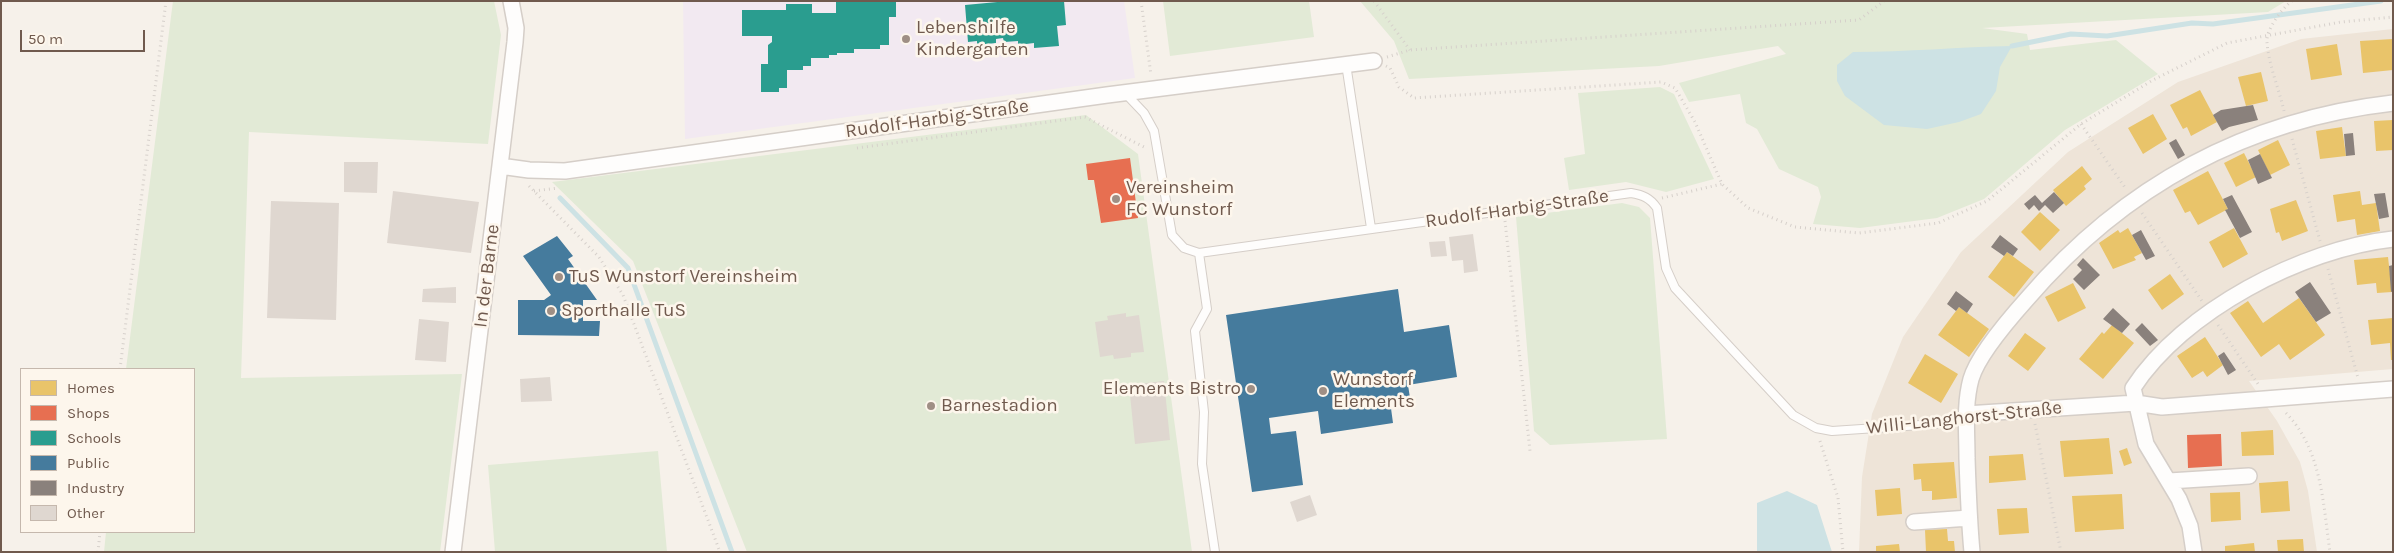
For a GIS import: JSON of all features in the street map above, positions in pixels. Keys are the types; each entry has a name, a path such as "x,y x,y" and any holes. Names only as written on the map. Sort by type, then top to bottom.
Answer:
{"street":[{"name":"In der Barne","path":"453,552 506,167 516,28 511,1"},
{"name":"Rudolf-Harbig-Straße","path":"506,167 565,171 1153,89 1374,61"},
{"path":"1972,552 1969,518 1966,414 1972,376 1990,345 2014,313 2057,263 2101,223 2133,198 2190,164 2236,142 2288,124 2325,114 2393,103"},
{"path":"2194,552 2190,526 2180,499 2146,444 2132,388 2148,364 2176,338 2246,290 2296,264 2324,254 2342,248 2393,239"},
{"name":"Willi-Langhorst-Straße","path":"1966,414 2136,403 2162,407 2393,389"},
{"path":"2169,481 2249,476"},
{"path":"1914,522 1969,518"}],"lane":[{"path":"1346,64 1372,228"},
{"path":"1125,93 1144,113 1154,131 1160,155 1172,235 1184,248 1199,253 1207,309 1195,331 1204,412 1202,464 1215,552"},
{"name":"Rudolf-Harbig-Straße","path":"1199,253 1631,193 1642,194 1652,200"},
{"name":"Willi-Langhorst-Straße","path":"1652,200 1657,208 1666,268 1675,288 1793,415 1816,428 1832,431 1936,424 1966,414"}],"path":[{"path":"120,368 166,1"},
{"path":"1141,1 1153,89"},
{"path":"1374,1 1410,50"},
{"path":"1374,61 1410,50 1859,20 1884,1"},
{"path":"2292,1 2286,5 2272,27 2267,36 2267,43 2362,391"},
{"path":"1374,61 1390,68 1399,88 1414,98 1661,82 1675,88 1695,122 1722,184 1748,208 1795,227 1859,232 1938,222 1987,201 2081,124 2153,80 2227,43 2341,22 2393,17"},
{"path":"849,149 1085,117 1160,155"},
{"path":"2081,124 2259,386 2289,415 2308,444 2319,473 2330,552"},
{"path":"506,167 534,191 599,257 623,295 720,552"},
{"path":"1652,200 1722,184"},
{"path":"534,191 563,187"},
{"path":"1504,211 1530,451"},
{"path":"2032,409 2061,552"},
{"path":"1816,428 1838,498 1843,552"},
{"path":"98,552 100,533"}],"shaded area":[{"name":"Lebenshilfe Kindergarten","path":"683,1 1124,1 1135,78 685,139"},
{"path":"2393,29 2393,369 2249,381 2277,421 2300,462 2308,491 2317,552 1859,552 1862,477 1872,414 1903,337 1961,252 2068,152 2178,82 2301,39"},
{"path":"2012,46 2000,67 1996,91 1981,114 1959,122 1927,129 1884,125 1845,96 1837,81 1837,65 1853,52"},
{"path":"1787,491 1817,505 1832,552 1757,552 1757,503"}],"green space":[{"path":"173,1 494,1 501,35 488,144 249,132 241,378 462,374 440,552 104,552 106,533 195,533 195,368 126,368"},
{"path":"1163,1 1309,1 1314,37 1170,56"},
{"path":"1360,1 2286,1 2268,12 1982,28 2027,34 2030,50 2116,40 2158,74 2065,130 1984,199 1937,218 1860,228 1813,224 1821,197 1818,187 1779,169 1757,129 1746,123 1740,94 1689,102 1679,83 1786,54 1778,46 1659,66 1409,79 1394,41"},
{"path":"1660,87 1674,94 1714,179 1666,192 1626,182 1569,190 1564,158 1585,154 1578,93"},
{"name":"Barnestadion","path":"1086,115 1138,154 1192,552 747,552 633,261 552,182"},
{"path":"1622,203 1639,207 1650,218 1667,439 1550,445 1534,431 1516,217"},
{"path":"658,451 667,552 495,552 488,465"}],"building: Homes":[{"path":"2393,39 2393,70 2363,73 2360,41"},
{"path":"2337,44 2342,75 2311,80 2306,49"},
{"path":"2261,72 2268,101 2246,106 2238,77"},
{"path":"2200,90 2217,122 2191,136 2187,127 2183,129 2170,105"},
{"path":"2153,114 2167,139 2143,154 2128,128"},
{"path":"2393,120 2393,150 2376,151 2374,121"},
{"path":"2342,127 2346,156 2320,159 2316,131"},
{"path":"2278,140 2290,165 2270,175 2258,150"},
{"path":"2244,153 2256,177 2236,187 2224,163"},
{"path":"2082,166 2092,179 2084,186 2086,189 2066,206 2053,190"},
{"path":"2208,171 2228,209 2198,225 2190,211 2185,213 2173,190"},
{"path":"2360,191 2362,205 2376,203 2380,231 2357,235 2355,219 2337,222 2333,195"},
{"path":"2296,200 2308,231 2282,241 2279,232 2276,233 2270,209"},
{"path":"2040,212 2060,230 2040,251 2021,232"},
{"path":"2128,228 2142,253 2134,257 2136,260 2113,269 2099,243 2118,230 2120,233"},
{"path":"2234,228 2248,254 2223,268 2209,242"},
{"path":"2007,252 2034,272 2014,297 1988,277"},
{"path":"2388,257 2392,292 2377,293 2376,283 2357,285 2354,260"},
{"path":"2170,274 2184,294 2162,310 2148,290"},
{"path":"2073,283 2086,308 2058,322 2045,297"},
{"path":"2299,298 2325,335 2290,360 2279,344 2261,357 2230,313 2248,301 2263,323"},
{"path":"1959,307 1989,329 1969,357 1938,335"},
{"path":"2393,318 2393,360 2391,360 2390,343 2371,345 2368,320"},
{"path":"2112,325 2134,343 2103,379 2079,359 2102,332 2104,334"},
{"path":"2025,333 2046,348 2028,371 2008,356"},
{"path":"2205,337 2223,365 2207,377 2203,371 2192,378 2177,356"},
{"path":"1925,354 1958,374 1941,403 1908,383"},
{"path":"2273,430 2274,455 2242,456 2241,432"},
{"path":"2109,438 2113,474 2064,477 2060,441"},
{"path":"2127,448 2132,463 2124,466 2119,451"},
{"path":"2023,454 2026,480 1989,483 1989,456"},
{"path":"1954,462 1957,498 1932,500 1932,491 1922,491 1921,479 1914,480 1913,464"},
{"path":"2288,481 2290,511 2261,513 2259,483"},
{"path":"1900,488 1902,514 1877,516 1875,490"},
{"path":"2240,492 2241,520 2211,522 2210,493"},
{"path":"2122,494 2124,529 2075,532 2072,496"},
{"path":"2027,508 2029,533 1999,535 1997,509"},
{"path":"1947,529 1948,541 1954,541 1955,552 1926,552 1925,530"},
{"path":"2303,539 2304,552 2278,552 2277,540"},
{"path":"2254,543 2255,552 2225,552 2225,546"},
{"path":"1899,544 1900,552 1876,552 1876,546"}],"building: Shops":[{"name":"Vereinsheim FC Wunstorf","path":"1130,158 1138,218 1101,223 1094,180 1088,180 1086,164"},
{"path":"2221,434 2222,466 2188,468 2187,435"}],"building: Schools":[{"path":"836,1 896,1 896,17 889,17 889,45 880,45 880,49 854,49 854,53 837,53 837,55 829,55 829,58 811,58 811,66 803,66 803,70 787,70 787,88 779,88 779,92 761,92 761,64 768,64 768,45 772,42 772,36 742,36 742,10 786,10 786,4 812,4 812,13 836,13"},
{"name":"Lebenshilfe Kindergarten","path":"1008,1 1064,1 1066,25 1057,26 1059,46 1034,48 1034,43 1018,45 1018,41 1004,42 1003,38 996,39 996,43 977,45 977,41 968,42 965,5"}],"building: Public":[{"path":"557,236 573,256 568,259 597,300 583,300 583,321 600,321 599,336 518,335 518,300 544,300 551,295 523,256"},
{"name":"Wunstorf Elements","path":"1398,289 1404,332 1449,325 1457,377 1408,385 1410,398 1390,401 1393,423 1321,434 1318,411 1269,418 1271,434 1296,431 1303,485 1252,492 1226,315"}],"building: Industry":[{"path":"2253,105 2258,120 2229,127 2222,131 2213,115 2221,110"},
{"path":"2353,133 2355,155 2346,156 2344,134"},
{"path":"2176,139 2185,155 2178,159 2169,143"},
{"path":"2260,154 2272,178 2258,184 2248,160"},
{"path":"2054,192 2064,203 2053,213 2045,205 2039,211 2034,205 2029,210 2024,204 2035,195 2042,203"},
{"path":"2385,193 2389,217 2379,219 2374,194"},
{"path":"2232,195 2252,232 2240,238 2225,210 2228,209 2223,199"},
{"path":"2141,230 2155,256 2146,260 2132,235"},
{"path":"2000,235 2018,249 2013,256 2007,252 2004,256 1991,247"},
{"path":"2083,258 2100,275 2084,290 2073,279 2082,270 2077,265"},
{"path":"2393,265 2393,291 2391,292 2389,266"},
{"path":"2310,282 2331,313 2316,322 2295,292"},
{"path":"1956,291 1973,304 1967,313 1959,307 1956,311 1947,304"},
{"path":"2113,308 2130,324 2122,333 2103,319"},
{"path":"2142,323 2158,340 2150,346 2135,330"},
{"path":"2224,352 2236,370 2228,375 2218,356"}],"building: Other":[{"path":"344,162 378,162 377,193 344,192"},
{"path":"393,191 479,202 471,253 387,243"},
{"path":"271,201 339,203 336,320 267,318"},
{"path":"1473,234 1478,271 1464,273 1463,260 1452,261 1449,237"},
{"path":"1445,241 1447,256 1431,257 1429,242"},
{"path":"456,287 456,303 422,302 423,289"},
{"path":"1126,313 1126,317 1139,315 1144,352 1131,353 1131,357 1114,359 1113,355 1100,357 1095,322 1108,320 1107,316"},
{"path":"419,319 449,322 446,362 415,360"},
{"path":"550,377 552,401 521,402 520,379"},
{"path":"1164,381 1170,440 1135,444 1129,385"},
{"path":"1310,495 1317,515 1297,522 1290,502"}],"waterway":[{"path":"2012,46 2071,34 2107,36 2192,23 2213,24 2381,1"},
{"path":"560,198 628,268 732,552"}],"place":[{"name":"Lebenshilfe Kindergarten","path":"906,39"},
{"name":"Vereinsheim FC Wunstorf","path":"1116,199"},
{"name":"TuS Wunstorf Vereinsheim","path":"559,277"},
{"name":"Sporthalle TuS","path":"551,311"},
{"name":"Elements Bistro","path":"1251,389"},
{"name":"Wunstorf Elements","path":"1323,391"},
{"name":"Barnestadion","path":"931,406"}]}
